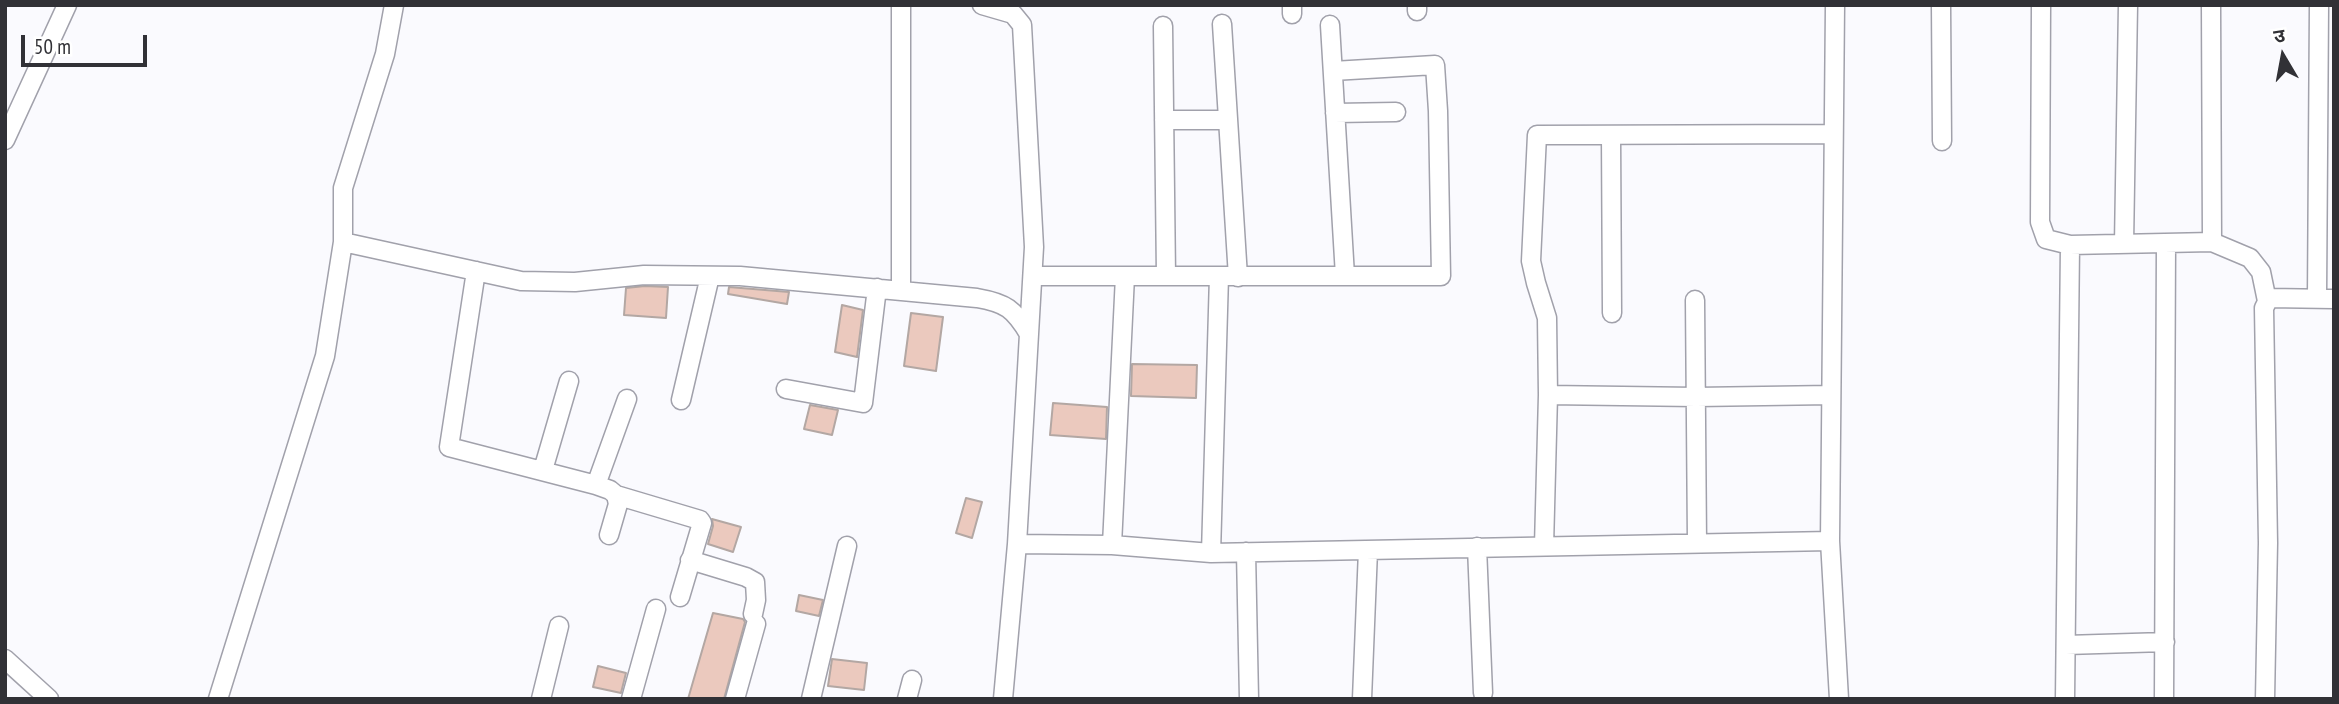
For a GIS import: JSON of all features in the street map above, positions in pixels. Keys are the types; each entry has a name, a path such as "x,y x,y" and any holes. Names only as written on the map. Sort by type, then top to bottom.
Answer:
{"street":[{"path":"5,140 67,5"},
{"path":"218,699 325,356 343,242 343,188 385,54 394,5"},
{"path":"901,5 901,291"},
{"path":"982,5 1013,14 1022,25"},
{"path":"1003,699 1017,544 1034,276 1022,5"},
{"path":"1835,5 1830,541 1839,699"},
{"path":"1941,5 1942,141"},
{"path":"2041,5 2040,222 2046,239 2070,245 2212,242 2250,258 2261,272 2267,301"},
{"path":"2124,244 2128,5"},
{"path":"2211,5 2212,242"},
{"path":"2265,699 2268,543 2264,308 2269,298 2325,298 2319,5"},
{"path":"1222,24 1238,277"},
{"path":"1330,25 1345,276"},
{"path":"1163,26 1166,276"},
{"path":"1034,276 1441,276 1435,65 1332,71"},
{"path":"1335,113 1396,112"},
{"path":"1164,120 1228,120"},
{"path":"1544,546 1547,318 1531,261 1536,135 1833,134"},
{"path":"1611,135 1612,313"},
{"path":"343,242 521,281 575,282 644,275 740,276 1000,302 1017,314 1029,334"},
{"path":"2164,699 2166,243"},
{"path":"2065,699 2070,245"},
{"path":"476,271 449,447 596,485 616,495 700,520 702,523 680,597"},
{"path":"681,400 710,276"},
{"path":"1112,545 1125,276"},
{"path":"1211,553 1219,276"},
{"path":"786,389 863,403 877,288"},
{"path":"1695,300 1698,543"},
{"path":"543,470 569,381"},
{"path":"1548,395 1831,395"},
{"path":"596,485 627,399"},
{"path":"609,535 618,504 616,495"},
{"path":"1017,544 1112,545 1211,553 1830,541"},
{"path":"811,699 847,545"},
{"path":"1477,547 1483,693"},
{"path":"1362,699 1368,550"},
{"path":"1246,552 1249,699"},
{"path":"690,560 755,582 754,619 735,699"},
{"path":"631,699 656,609"},
{"path":"541,699 559,626"},
{"path":"2066,645 2165,642"},
{"path":"5,659 49,699"},
{"path":"907,699 912,680"}],"building":[{"path":"668,287 666,318 624,315 626,288"},
{"path":"729,287 789,292 787,304 728,294"},
{"path":"842,305 863,310 857,357 835,352"},
{"path":"911,313 943,317 936,371 904,366"},
{"path":"1132,364 1197,365 1196,398 1131,396"},
{"path":"1053,403 1107,407 1106,439 1050,435"},
{"path":"810,405 838,410 832,435 804,429"},
{"path":"966,498 982,502 972,538 956,533"},
{"path":"712,519 741,527 733,552 708,544"},
{"path":"799,595 823,600 819,616 796,611"},
{"path":"713,613 743,619 745,622 724,699 688,699"},
{"path":"832,659 867,663 864,690 828,686"},
{"path":"598,666 626,673 621,693 593,687"}]}
